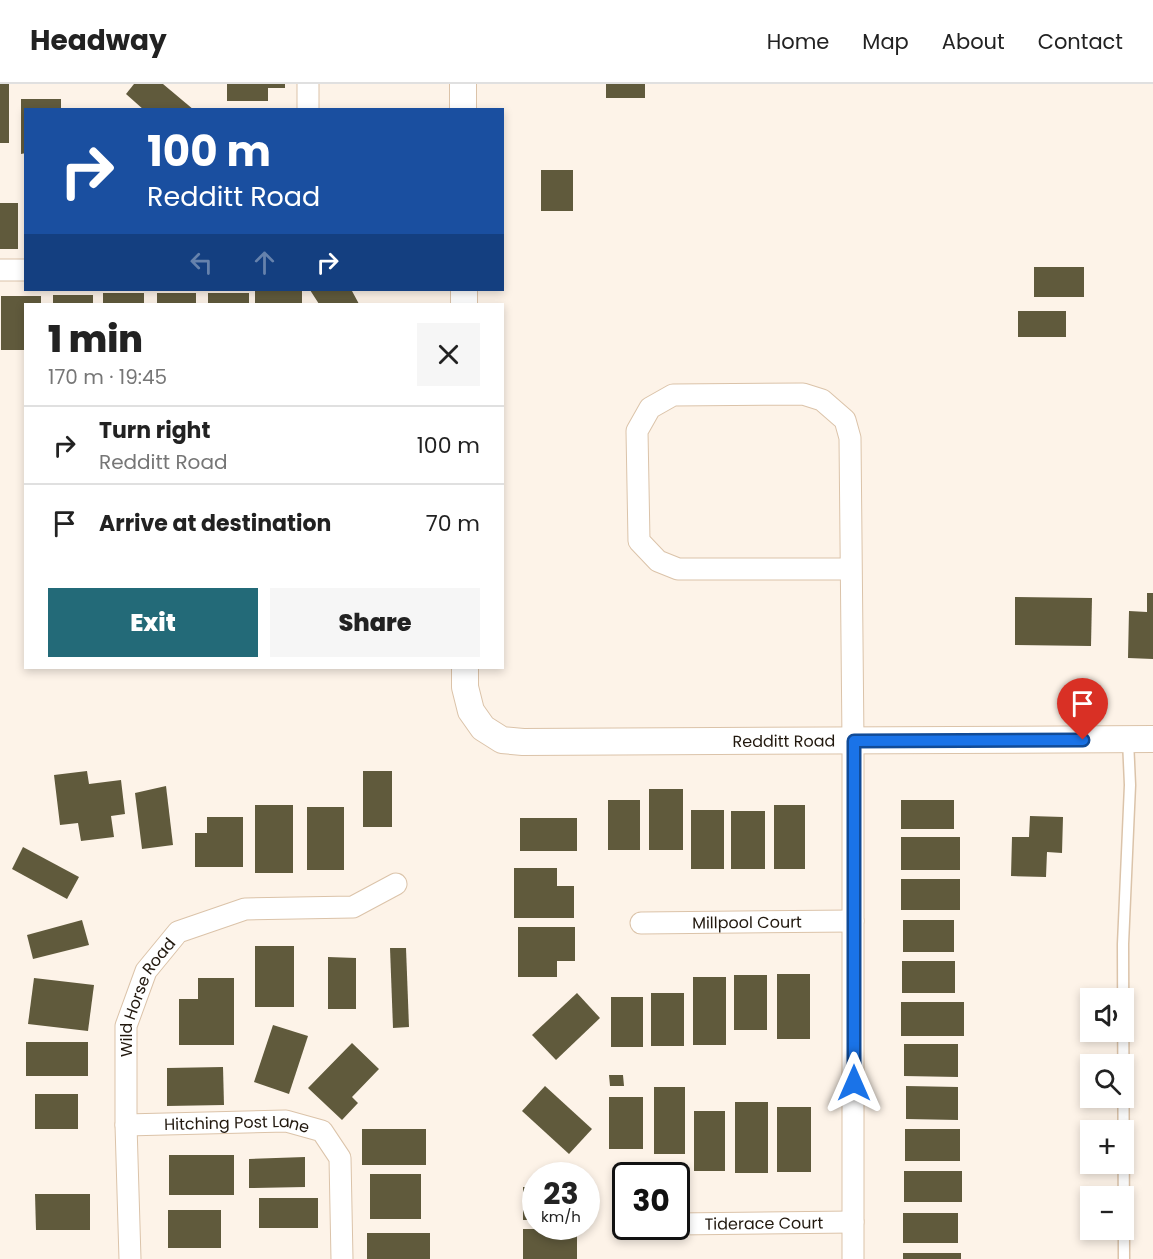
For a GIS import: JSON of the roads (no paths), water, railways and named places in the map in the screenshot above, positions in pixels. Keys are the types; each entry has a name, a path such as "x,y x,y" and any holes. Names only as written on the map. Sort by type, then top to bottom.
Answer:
{"street":[{"path":"308,84 308,108"},
{"path":"463,84 463,108"},
{"path":"0,270 24,270"},
{"path":"851,569 678,569 658,561 639,541 637,431 650,408 673,395 803,394 822,400 845,420 850,438 854,741 853,1259"},
{"name":"Redditt Road","path":"465,669 465,687 471,711 483,728 502,740 523,742 1141,739"},
{"name":"Wild Horse Road","path":"130,1259 126,1026 146,971 178,932 245,909 353,907 396,884"},
{"name":"Millpool Court","path":"641,923 854,921"},
{"name":"Hitching Post Lane","path":"126,1125 286,1121 322,1131 340,1158 342,1259"},
{"name":"Tiderace Court","path":"690,1224 854,1222"}],"lane":[{"path":"1124,1259 1124,944 1130,785 1141,739"}]}
